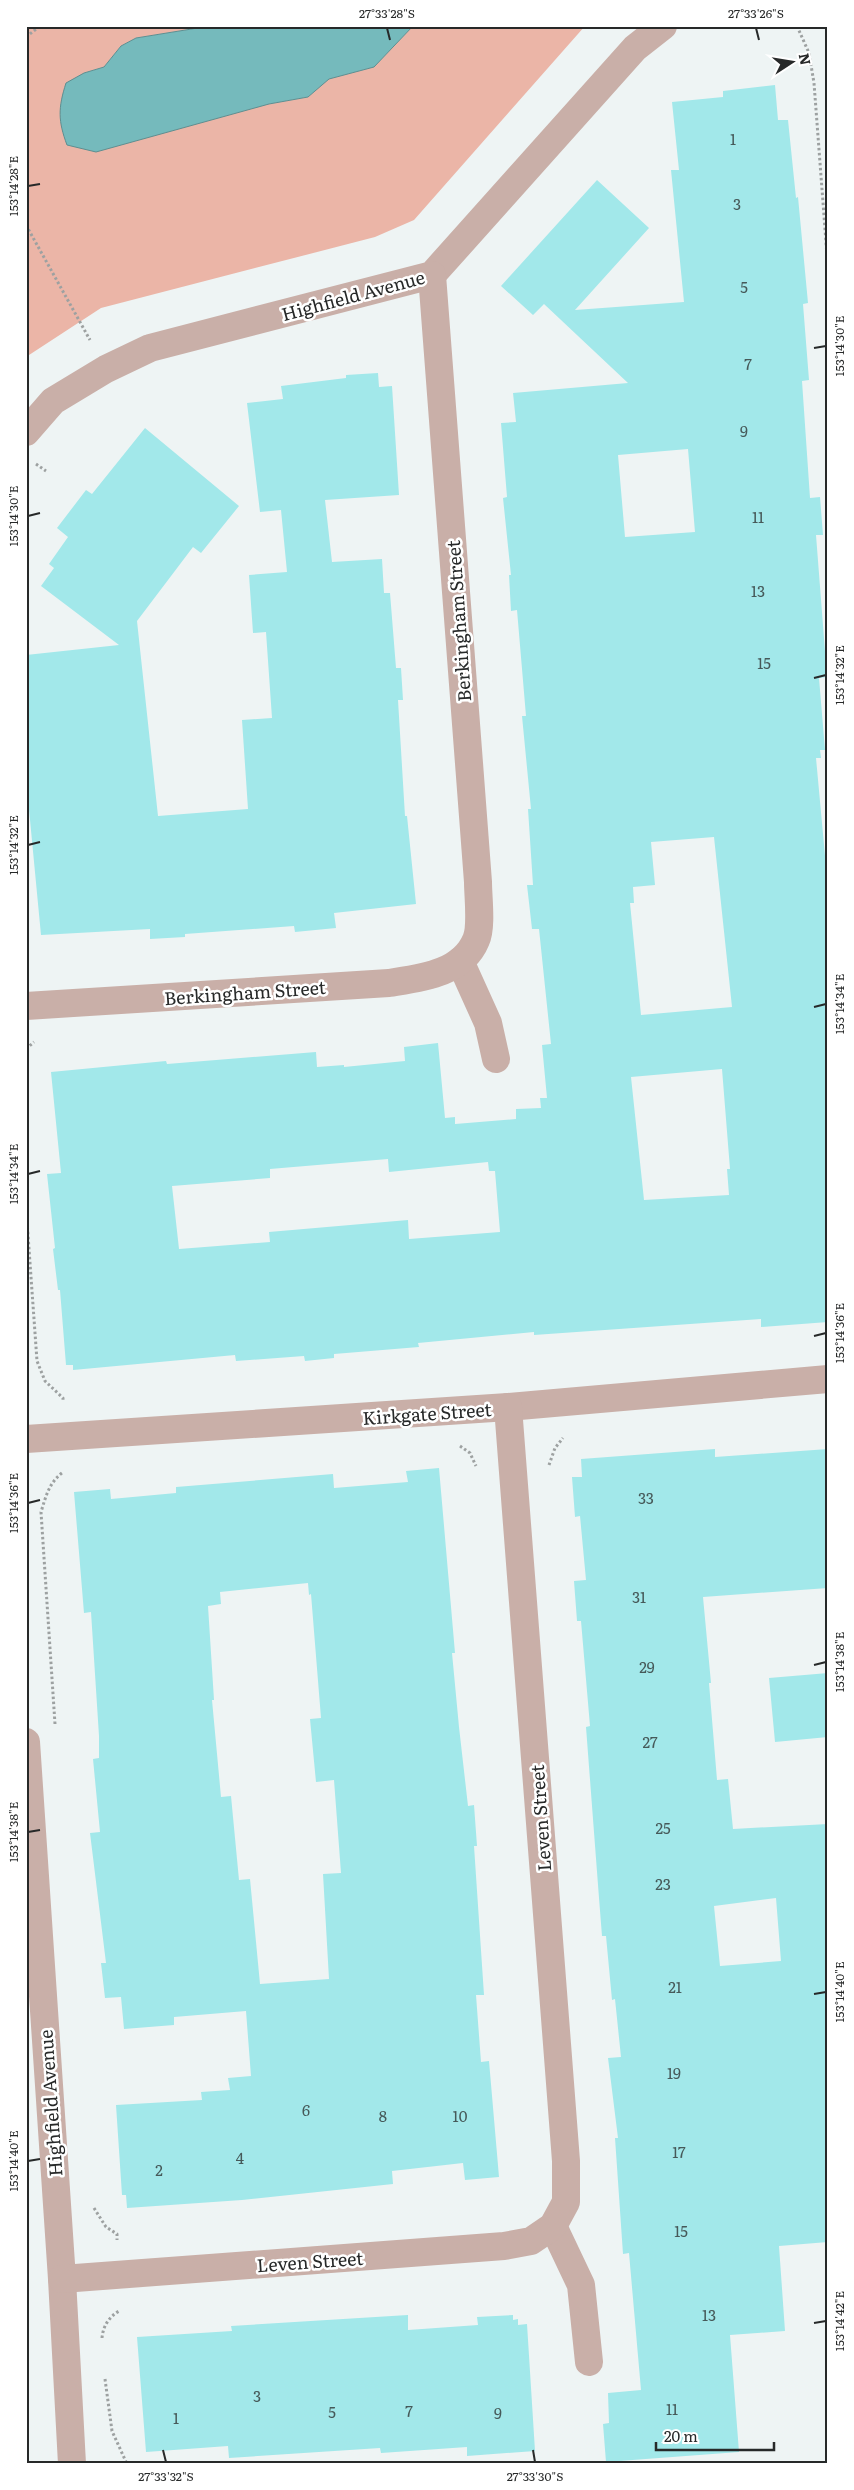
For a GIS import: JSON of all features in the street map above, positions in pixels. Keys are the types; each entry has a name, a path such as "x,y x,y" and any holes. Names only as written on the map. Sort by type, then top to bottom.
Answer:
{"street":[{"name":"Highfield Avenue","path":"26,432 53,402 106,369 150,348 432,275 635,48 663,26"},
{"name":"Berkingham Street","path":"26,1006 389,983 434,975 460,961 476,940 478,882 432,275"},
{"path":"460,961 488,1023 496,1059"},
{"name":"Kirkgate Street","path":"26,1439 508,1407 828,1379"},
{"name":"Leven Street","path":"62,2279 504,2246 531,2241 553,2226 566,2202 566,2161 508,1407"},
{"name":"Highfield Avenue","path":"26,1742 62,2279 72,2464"},
{"path":"553,2226 581,2285 588,2362"}],"path":[{"path":"26,37 40,26"},
{"path":"797,26 809,54 814,83 828,269"},
{"path":"26,225 106,369"},
{"path":"26,1207 37,1361 45,1381 63,1398 64,1406"},
{"path":"102,2339 102,2330 111,2316 123,2308"},
{"path":"104,2375 112,2430 127,2464"}],"shaded area":[{"path":"26,26 210,26 136,38 121,46 104,67 84,73 269,104 308,97 328,79 374,67 413,26 585,26 414,220 375,237 101,308 26,357"}],"water":[{"path":"210,26 413,26 374,67 329,79 308,97 269,104 96,152 67,145 60,114 66,83 84,73 104,67 121,46 136,38"}],"building":[{"path":"775,85 778,120 788,120 796,198 798,197 808,303 803,304 809,380 802,381 810,498 820,497 823,535 816,535 827,677 819,678 825,750 820,750 821,758 816,758 828,888 828,1322 761,1327 761,1319 534,1335 534,1332 418,1343 419,1347 334,1354 334,1358 305,1361 304,1356 236,1361 235,1355 73,1370 73,1365 66,1365 47,1174 61,1173 51,1072 166,1061 167,1064 316,1052 317,1067 344,1065 344,1067 405,1061 404,1047 438,1043 445,1118 455,1117 455,1124 516,1119 516,1109 541,1108 540,1098 547,1098 542,1045 551,1044 539,929 532,929 527,885 533,885 528,809 531,809 522,716 526,716 517,610 511,611 509,575 511,575 503,498 507,497 501,423 516,422 513,393 628,383 544,304 533,315 501,286 597,180 649,228 575,310 684,302 671,170 679,170 672,102 723,97 723,91","holes":["688,449 695,532 625,537 618,455","714,837 732,1007 641,1015 630,903 634,903 633,887 655,885 651,842","722,1069 730,1169 727,1169 729,1195 644,1200 631,1077","388,1159 389,1172 488,1162 489,1171 495,1171 500,1232 409,1239 408,1220 269,1232 270,1242 179,1249 172,1186 270,1178 270,1169"]},
{"path":"378,373 379,387 392,386 399,495 325,500 332,562 382,559 384,593 390,593 396,668 401,668 403,700 398,700 405,816 407,816 416,904 334,913 336,928 295,932 294,926 185,934 185,937 150,939 150,929 41,935 28,799 26,800 26,655 119,645 41,586 54,568 49,564 68,537 57,528 86,490 92,494 145,428 239,506 201,553 193,547 137,621 158,816 248,809 242,720 272,718 266,632 253,633 249,575 287,572 281,510 260,512 247,403 283,399 281,386 346,378 346,375"},
{"path":"715,1449 715,1457 828,1449 828,1588 703,1597 717,1780 728,1779 733,1829 828,1824 828,2242 779,2246 785,2331 730,2335 739,2452 606,2462 603,2424 609,2423 608,2393 641,2390 629,2253 623,2254 615,2138 618,2138 608,2058 621,2057 615,1999 612,2000 606,1936 602,1936 586,1727 590,1726 581,1621 577,1621 574,1581 586,1580 580,1516 575,1517 572,1477 582,1477 581,1459","holes":["776,1898 781,1961 720,1966 714,1906"]},
{"path":"439,1468 455,1653 452,1653 459,1727 468,1806 474,1805 477,1846 474,1846 484,1995 476,1995 481,2062 489,2061 499,2177 465,2180 463,2163 392,2171 393,2184 242,2200 127,2208 126,2195 122,2195 116,2105 202,2100 201,2092 230,2090 228,2078 251,2076 246,2011 174,2017 174,2025 124,2029 121,1997 105,1998 101,1963 106,1963 90,1833 100,1832 93,1759 99,1758 99,1736 91,1612 84,1613 74,1492 110,1489 111,1499 176,1493 176,1487 333,1474 334,1488 408,1482 406,1471","holes":["308,1583 309,1595 311,1594 321,1718 310,1719 316,1782 334,1780 341,1873 323,1874 329,1979 260,1984 250,1879 239,1880 231,1796 221,1797 212,1700 214,1700 208,1606 221,1604 220,1592"]},
{"path":"828,1673 828,1737 775,1742 769,1678"},
{"path":"408,2315 408,2330 478,2325 477,2317 513,2315 513,2320 518,2319 518,2325 527,2324 535,2451 467,2456 467,2447 381,2453 380,2448 229,2458 228,2446 146,2452 137,2337 232,2331 231,2326"}]}
